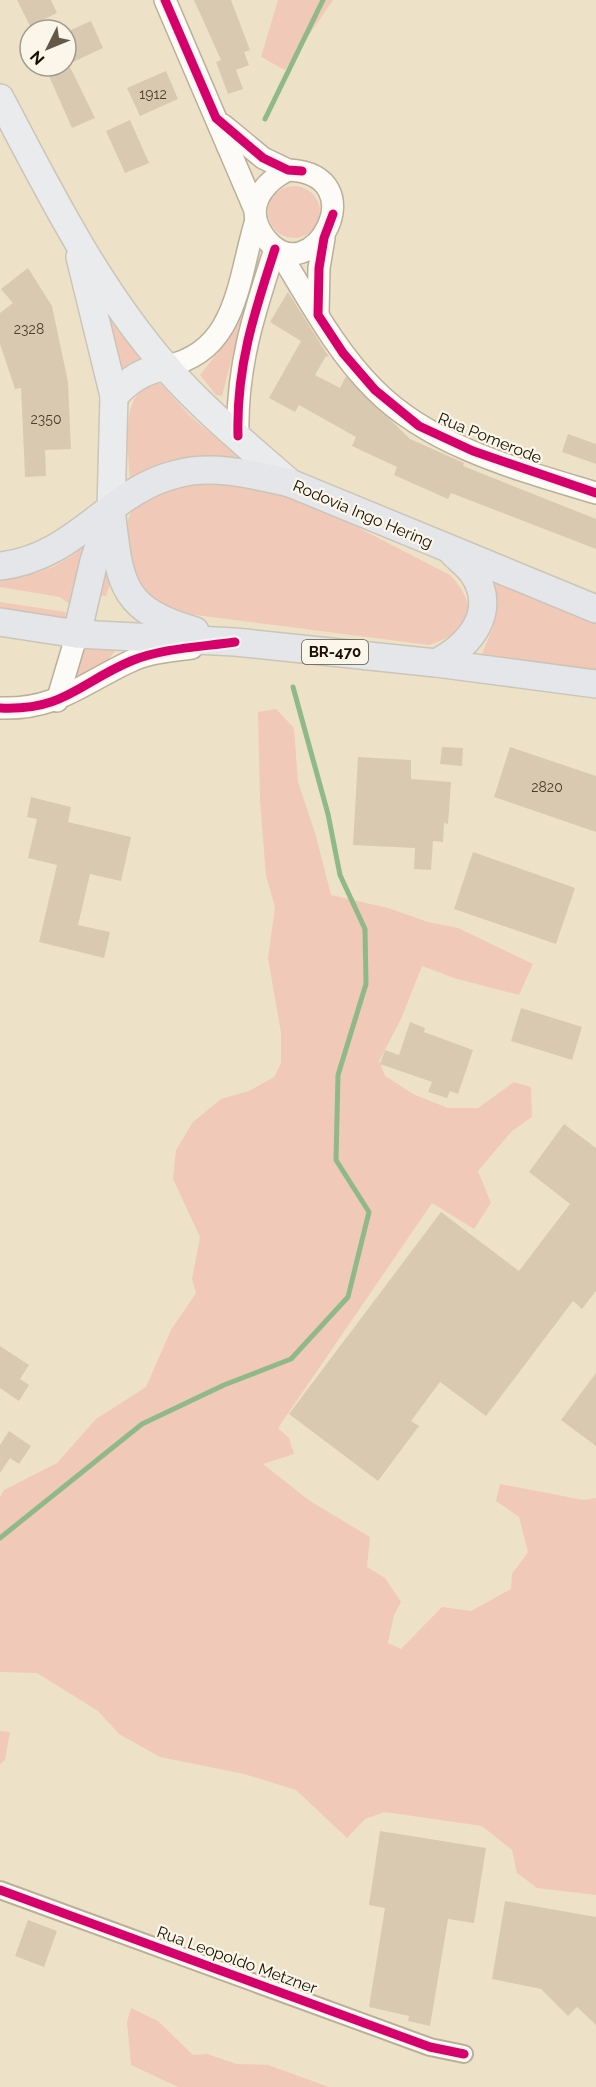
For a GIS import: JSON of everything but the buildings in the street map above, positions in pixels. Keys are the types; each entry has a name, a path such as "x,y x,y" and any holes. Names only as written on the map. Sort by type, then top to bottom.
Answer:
{"highway":[{"name":"Rodovia Ingo Hering","path":"0,566 38,556 73,539 149,484 177,474 202,470 243,473 290,483 596,609"},
{"path":"77,634 94,561 111,510"},
{"path":"111,510 124,585 141,607 154,616 180,626 235,642"},
{"path":"435,663 456,653 470,639 479,622 482,604 473,574 450,550"},
{"name":"BR-470","path":"0,622 77,634 235,642 435,663 596,684"}],"main road":[{"path":"0,98 76,238 131,321 166,366 290,483"},
{"path":"76,238 114,396 111,510"},
{"path":"114,396 129,380 149,369 166,366"}],"street":[{"path":"165,0 216,118 255,215 258,228 277,250 293,253 310,249 324,238"},
{"path":"216,118 262,158 288,170 314,175 326,185 332,200 333,214 324,238 319,268 318,315"},
{"path":"166,366 200,353 224,328 261,190 288,170"},
{"path":"238,436 237,401 240,370 248,334 277,250"},
{"name":"Rua Pomerode","path":"277,250 343,353 375,390 420,426 473,451 596,493"},
{"path":"57,701 77,634"},
{"path":"0,708 39,707 57,701 129,662 152,654 235,642"},
{"name":"Rua Leopoldo Metzner","path":"0,1890 430,2047 464,2054"}],"shaded area":[{"path":"278,0 333,0 285,70 261,57"},
{"path":"294,186 304,188 312,194 318,202 320,212 318,222 312,230 304,236 294,238 284,236 276,230 270,222 268,212 270,202 276,194 284,188"},
{"path":"255,247 264,262 248,297 222,396 216,395 200,375 230,337 238,321"},
{"path":"95,281 145,360 121,378"},
{"path":"153,384 161,384 189,415 241,459 205,457 130,480 128,425 130,411 134,399 142,390"},
{"path":"218,479 291,493 450,575 466,598 467,618 463,626 444,640 429,645 172,612 156,603 142,591 131,570 126,543 129,517 143,499 161,491"},
{"path":"83,547 75,608 60,597 0,587 0,580 23,577 55,566"},
{"path":"107,550 112,580 106,596 94,596"},
{"path":"495,582 596,622 596,675 482,654 493,627"},
{"path":"0,602 66,612 65,619 0,611"},
{"path":"86,646 116,650 107,661 76,677"},
{"path":"276,709 294,728 298,782 316,836 331,895 458,928 533,964 519,995 454,978 422,966 401,1019 379,1061 385,1076 415,1095 448,1108 478,1108 514,1082 531,1087 532,1117 512,1131 478,1171 491,1203 474,1229 432,1203 278,1428 289,1438 294,1454 263,1464 310,1501 370,1537 367,1567 385,1578 401,1602 394,1615 388,1643 401,1649 442,1607 471,1611 511,1589 512,1574 528,1552 519,1517 496,1501 500,1484 584,1500 596,1498 596,1895 537,1888 517,1873 512,1850 482,1826 385,1812 365,1819 347,1838 296,1790 244,1774 160,1757 119,1734 98,1711 37,1673 0,1672 0,1497 4,1490 57,1463 96,1419 146,1387 171,1330 196,1293 192,1279 200,1237 173,1179 176,1150 193,1122 221,1099 249,1091 274,1077 281,1063 281,1033 268,958 275,907 266,876 260,801 258,712"},
{"path":"0,1731 10,1732 5,1760 0,1764"},
{"path":"131,2008 158,2021 193,2055 207,2054 237,2064 268,2065 329,2087 178,2087 131,2065 127,2022"}],"waterway":[{"path":"265,119 323,0"},
{"path":"0,1538 142,1424 224,1385 291,1359 348,1297 369,1212 336,1160 338,1075 366,984 365,929 340,875 328,814 293,687"}],"cycle path":[{"path":"165,0 216,118 263,158 288,170 302,171"},
{"path":"333,214 324,238 319,268 318,315 343,353 375,390 419,426 473,451 596,493"},
{"path":"238,436 243,364 260,296 275,249"},
{"path":"0,708 22,708 56,700 113,669 143,657 235,642"},
{"path":"0,1890 430,2047 464,2054"}]}
